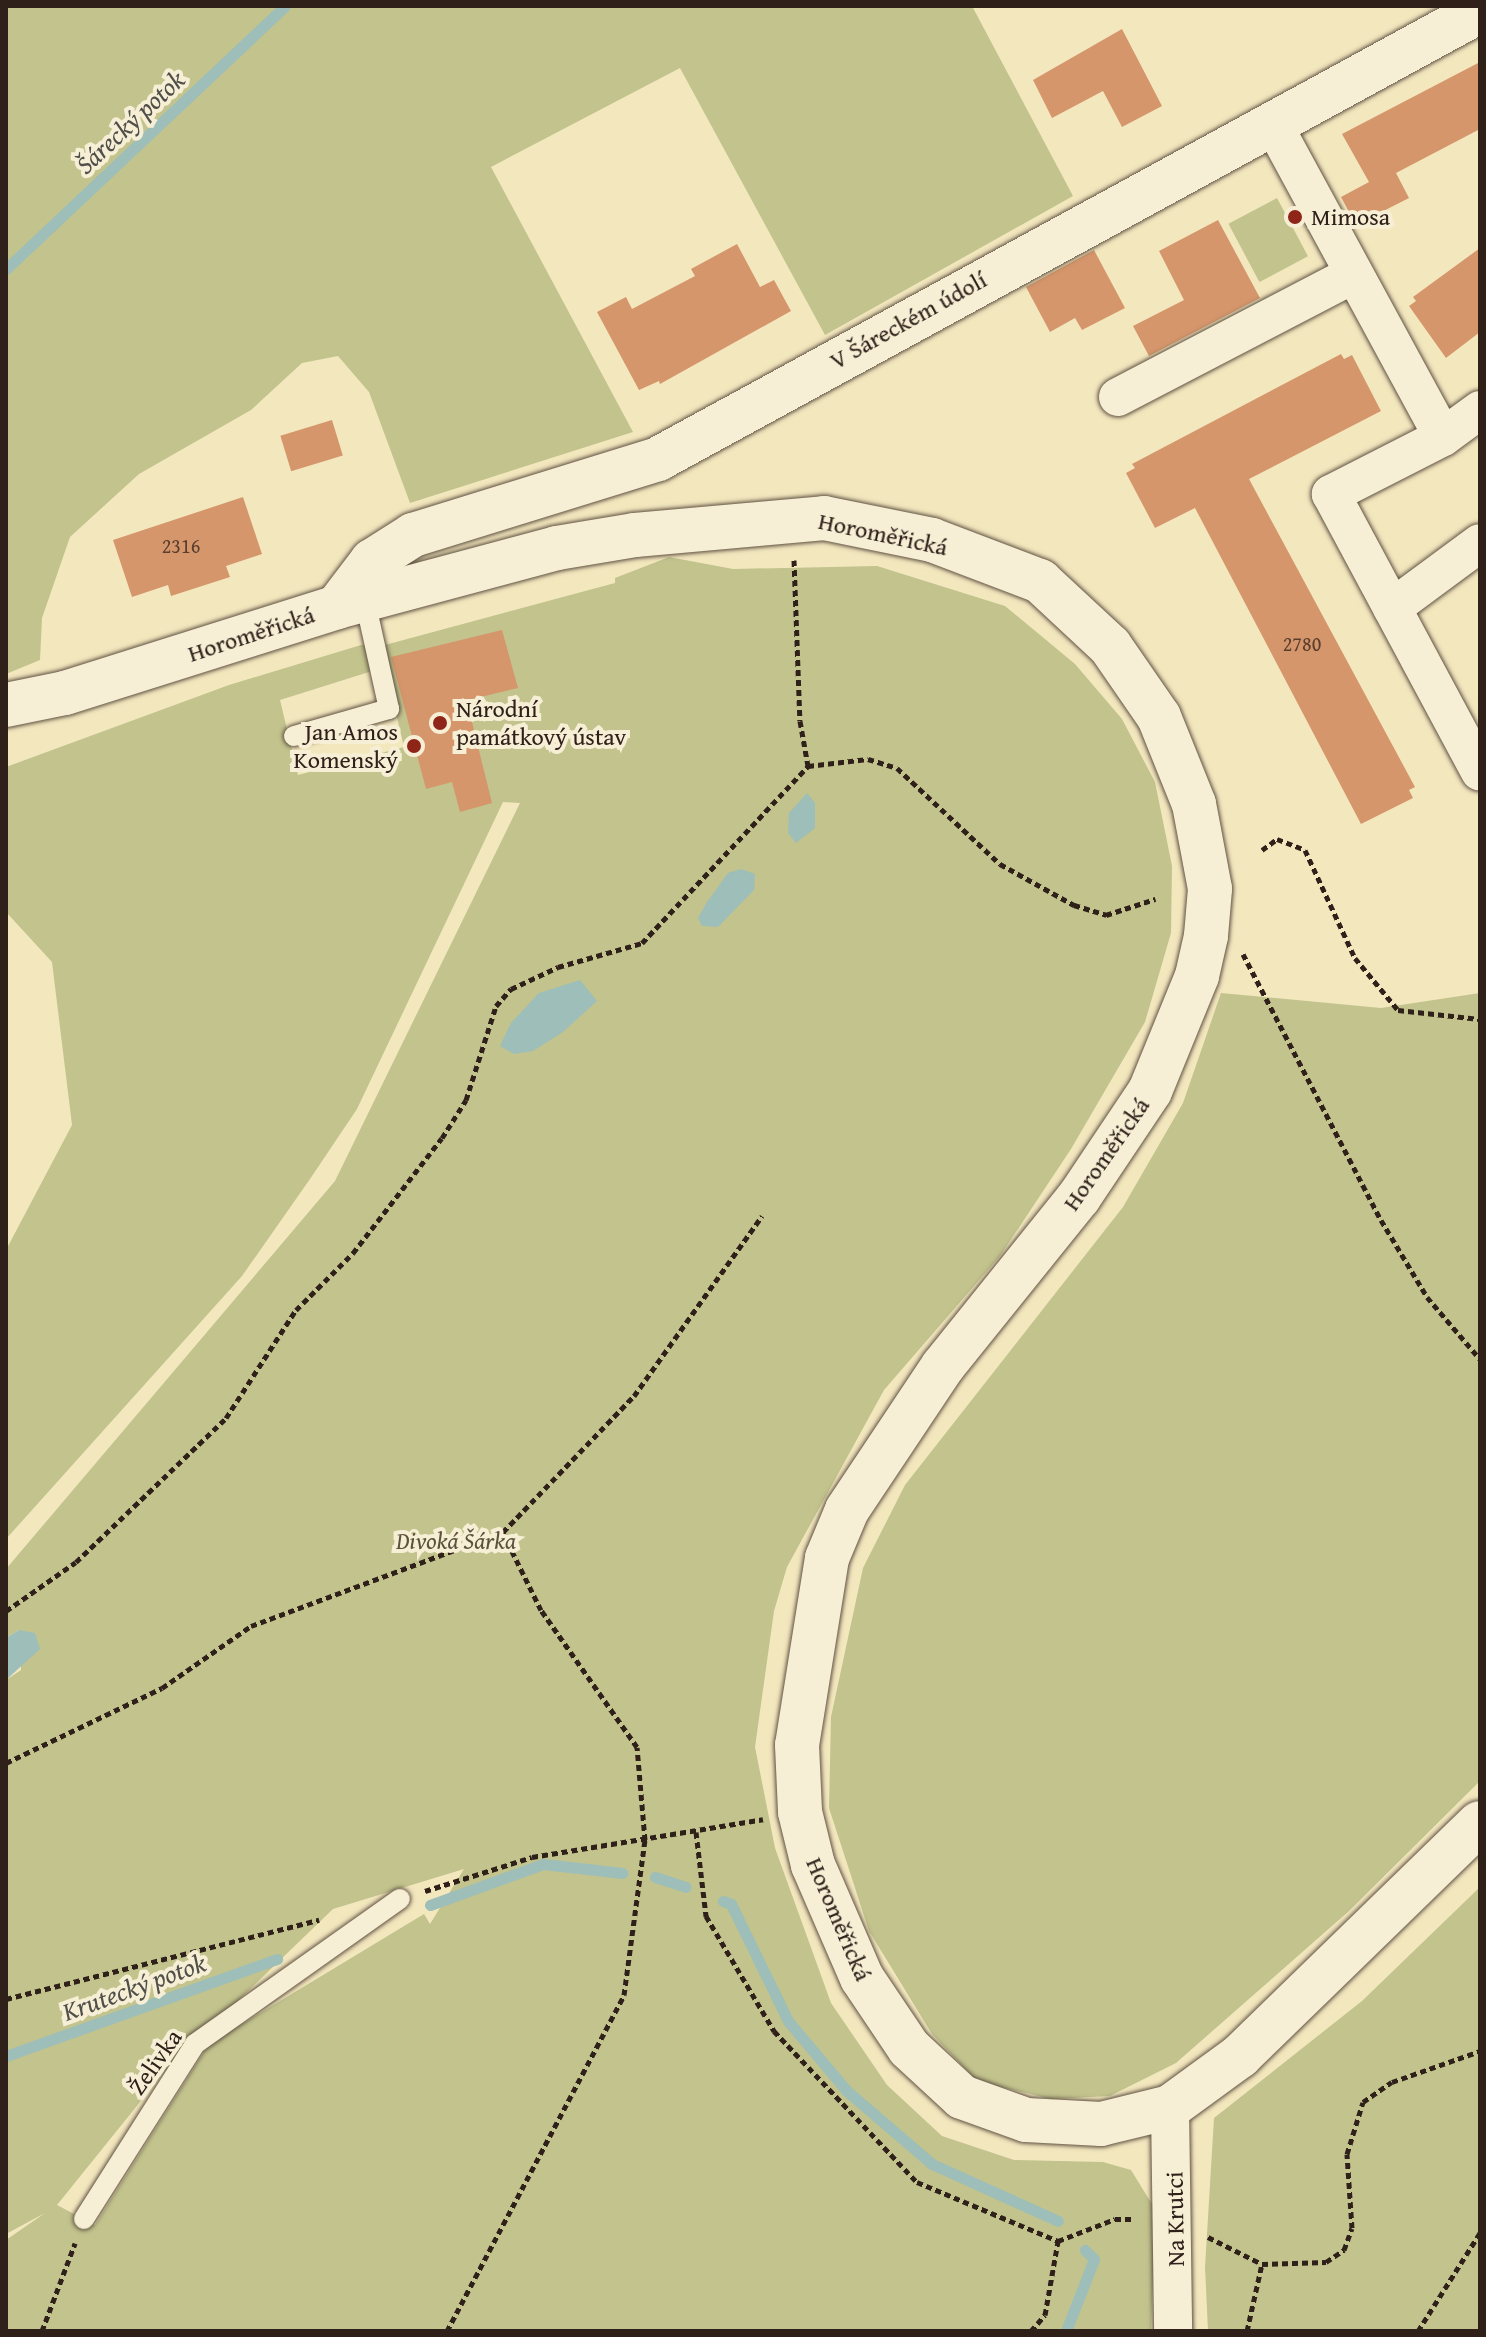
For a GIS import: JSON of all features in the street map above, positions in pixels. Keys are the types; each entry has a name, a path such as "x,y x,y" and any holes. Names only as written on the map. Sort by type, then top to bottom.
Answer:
{"main road":[{"name":"V Šáreckém údolí","path":"351,604 372,561 413,535 658,459 1480,11"},
{"name":"Horoměřická","path":"6,705 65,693 351,604 557,548 793,519 824,518 932,540 1040,581 1110,646 1159,717 1194,804 1210,889 1206,936 1197,976 1150,1091 1079,1197 943,1366 847,1510 827,1558 797,1745 800,1812 813,1865 862,1978 909,2048 962,2097 1026,2120 1101,2124 1170,2107 1240,2056 1480,1823"}],"street":[{"path":"1273,124 1443,437"},
{"path":"1118,397 1354,274"},
{"path":"1480,410 1443,437 1331,494 1480,772"},
{"path":"1392,608 1480,543"},
{"name":"Na Krutci","path":"1170,2107 1176,2221 1173,2331"}],"lane":[{"path":"294,736 389,709 351,604"},
{"name":"Želivka","path":"84,2219 195,2044 400,1899"}],"path":[{"path":"793,519 800,721 808,766"},
{"path":"6,1611 76,1562 226,1418 296,1310 353,1253 442,1138 466,1100 496,1006 511,989 531,976 642,943 808,766 868,759 897,768 1000,864 1074,905 1106,915 1155,899"},
{"path":"1262,850 1277,839 1305,850 1355,958 1398,1010 1480,1019"},
{"path":"1206,936 1240,948 1381,1220 1427,1297 1480,1359"},
{"path":"6,1763 162,1688 251,1626 503,1532 634,1396 762,1216"},
{"path":"447,2331 624,1995 645,1840 637,1747 541,1610 503,1532"},
{"path":"696,1832 706,1916 774,2031 917,2182 1058,2241 1115,2219 1176,2221 1262,2264 1303,2266 1326,2262 1344,2250 1352,2228 1347,2154 1363,2102 1392,2082 1480,2051"},
{"path":"42,2331 84,2219"},
{"path":"1418,2331 1480,2233"},
{"path":"1031,2331 1045,2315 1058,2241"},
{"path":"1247,2331 1262,2264"}],"green space":[{"path":"6,6 972,6 1073,196 825,335 680,68 491,167 633,432 410,503 369,392 338,356 302,363 251,410 139,474 70,537 42,618 40,660 6,674"},
{"path":"1277,198 1308,256 1259,282 1228,224"},
{"name":"Divoká Šárka","path":"669,557 733,569 877,566 1005,606 1075,664 1122,719 1155,782 1172,866 1171,933 1145,1022 1071,1149 1000,1256 884,1390 787,1567 774,1611 755,1747 775,1848 831,2003 887,2085 942,2136 1014,2160 1103,2162 1131,2170 1155,2209 1151,2331 6,2331 6,2240 45,2213 6,2234 6,1680 21,1670 19,1630 6,1638 6,1569 335,1181 520,803 503,802 357,1109 310,1179 242,1276 6,1539 6,1250 72,1125 52,962 6,912 6,767 229,685 361,645 385,645 615,583 615,578","holes":["385,667 404,747 298,775 280,700","464,1869 430,1924 424,1914 209,2044 95,2225 57,2205 165,2071 333,1909"]},
{"path":"1221,993 1381,1008 1480,993 1480,1781 1349,1911 1176,2063 1110,2096 1051,2099 977,2081 932,2034 869,1931 829,1808 831,1717 863,1568 905,1485 1123,1207 1183,1103"},
{"path":"1480,1887 1480,2331 1208,2331 1205,2267 1214,2118 1362,2001"}],"water":[{"path":"807,793 815,803 815,828 796,843 788,833 789,813"},
{"path":"741,869 755,874 754,890 718,927 702,926 698,918 707,902 728,873"},
{"path":"580,980 597,1001 563,1032 533,1051 514,1054 500,1046 511,1023 539,993"},
{"path":"19,1630 35,1633 40,1649 6,1680 6,1638"}],"building":[{"path":"1122,29 1162,106 1122,127 1103,91 1052,118 1033,80"},
{"path":"1480,62 1480,129 1396,173 1409,198 1356,225 1341,197 1369,182 1342,134"},
{"path":"1218,220 1260,298 1149,356 1133,326 1184,300 1159,251"},
{"path":"737,244 760,287 774,280 791,311 660,384 659,381 639,390 597,312 626,297 632,309 695,276 691,269"},
{"path":"1480,248 1480,332 1446,358 1409,306 1416,301 1413,297"},
{"path":"1094,250 1125,308 1082,330 1075,318 1050,332 1026,287"},
{"path":"1341,354 1344,359 1352,355 1381,411 1249,479 1415,787 1409,790 1413,798 1361,824 1195,508 1155,528 1126,473 1135,468 1132,464"},
{"path":"332,420 343,455 291,471 280,436"},
{"path":"243,497 262,554 226,566 230,577 171,596 168,585 132,597 113,540"},
{"name":"Národní památkový ústav","path":"502,630 518,688 459,702 468,706 492,803 460,812 452,782 426,789 391,657"}],"waterway":[{"name":"Šárecký potok","path":"6,269 285,6"},
{"name":"Krutecký potok","path":"430,1905 543,1864 622,1873"},
{"name":"Krutecký potok","path":"655,1877 685,1887"},
{"name":"Krutecký potok","path":"723,1901 731,1904 788,2021 847,2091 932,2164 1058,2221"},
{"name":"Krutecký potok","path":"6,2056 277,1959"},
{"name":"Krutecký potok","path":"1066,2331 1094,2259 1085,2250"}],"place":[{"name":"Mimosa","path":"1295,217"},
{"name":"Národní památkový ústav","path":"440,723"},
{"name":"Jan Amos Komenský","path":"414,746"}]}
